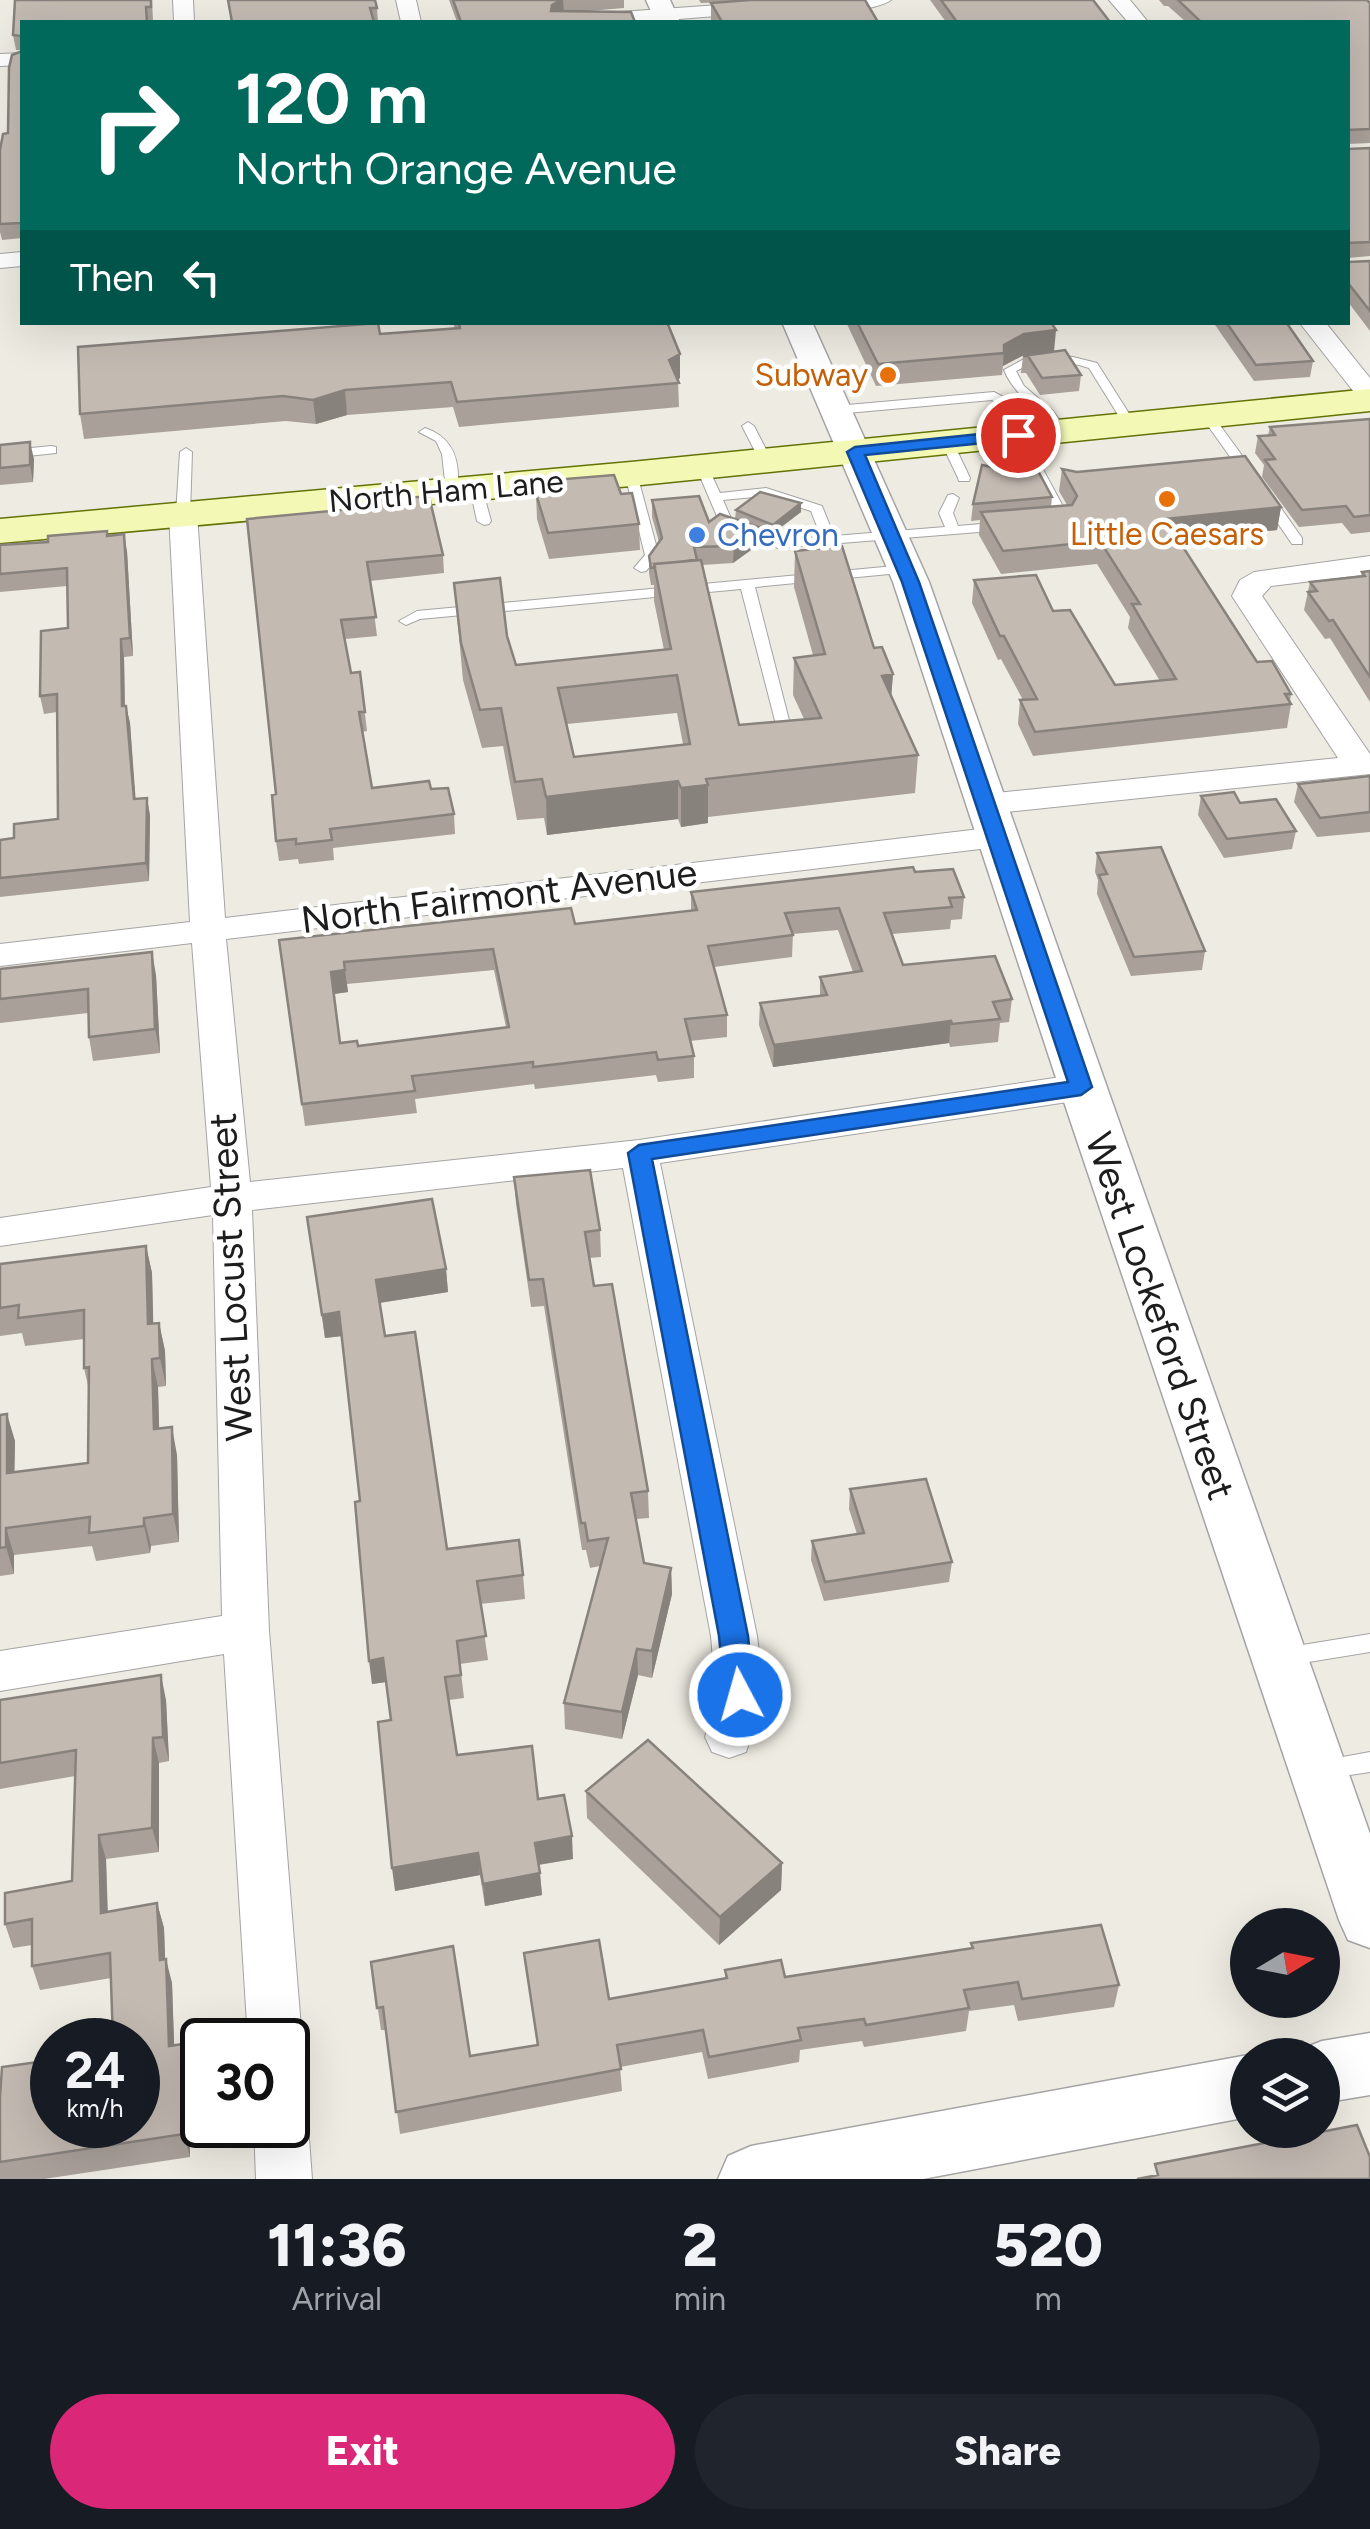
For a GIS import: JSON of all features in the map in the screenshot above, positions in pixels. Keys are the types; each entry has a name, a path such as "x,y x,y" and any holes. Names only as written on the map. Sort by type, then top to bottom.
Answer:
{"main road":[{"name":"North Ham Lane","path":"0,532 183,514 471,500 630,474 708,482 766,461 1370,397"}],"street":[{"path":"1119,0 1136,20"},
{"path":"586,20 793,6 890,4"},
{"name":"West Lockeford Street","path":"798,325 898,552 1370,1920"},
{"path":"1313,325 1370,397"},
{"name":"West Locust Street","path":"183,514 208,931 232,1198 246,1631 273,2018"},
{"path":"1365,765 1248,596 1250,586 1264,578 1370,565"},
{"name":"North Fairmont Avenue","path":"0,954 208,931 1365,765"},
{"path":"0,1232 232,1198 639,1153 1081,1087"},
{"path":"639,1153 734,1636 740,1695 729,1736"},
{"path":"0,1670 246,1631"},
{"path":"1340,2069 1370,2064"},
{"path":"751,2179 1230,2089"},
{"path":"282,2148 284,2179"}],"lane":[{"path":"1061,430 1043,408 1031,403 1016,388 1010,370 1019,363 1060,359 1093,366 1129,424"},
{"path":"836,410 994,396 1003,402 1064,521 1046,522"},
{"path":"1207,416 1297,541"},
{"path":"748,426 766,461"},
{"path":"425,432 441,439 471,500"},
{"path":"947,442 964,478"},
{"path":"0,455 52,450"},
{"path":"183,514 186,452"},
{"path":"630,474 652,556 640,568"},
{"path":"708,482 727,525 765,541 829,541 898,552"},
{"path":"708,482 766,492 817,509 829,541"},
{"path":"953,498 946,513 954,531"},
{"path":"406,621 417,615 747,584 898,552 954,531 1028,524"},
{"path":"747,584 786,736"},
{"path":"1279,1658 1370,1643"},
{"path":"1318,1770 1370,1762"}],"building":[{"path":"15,0 151,0 151,7 146,7 147,20 20,20 20,36 13,35"},
{"path":"228,0 375,0 377,8 370,8 373,20 232,20"},
{"path":"453,0 561,0 552,5 551,11 631,12 634,20 460,20"},
{"path":"865,0 877,20 721,20 711,3"},
{"path":"941,0 1093,0 1108,20 956,20"},
{"path":"1178,0 1367,0 1370,129 1350,130 1350,20 1199,20"},
{"path":"20,52 20,223 0,224 0,150 3,134 8,133 12,55"},
{"path":"1370,148 1370,242 1350,243 1350,149"},
{"path":"1370,261 1370,311 1350,286 1350,262"},
{"path":"353,325 378,325 380,334 460,328 460,325 668,325 680,354 669,360 679,383 457,402 451,382 345,390 313,400 283,396 80,414 78,347"},
{"path":"858,325 1053,325 1056,330 1024,334 1004,345 1004,353 878,364"},
{"path":"1228,325 1288,325 1313,361 1256,365"},
{"path":"1065,350 1081,375 1042,378 1028,356 1023,356"},
{"path":"1370,419 1370,515 1354,517 1346,506 1302,510 1265,460 1275,459 1258,436 1275,435 1270,427"},
{"path":"30,442 30,465 0,468 0,445"},
{"path":"1245,456 1281,507 1165,519 1257,662 1272,661 1291,694 1285,694 1291,704 1035,732 1020,700 1037,699 1004,636 1000,636 974,580 1036,575 1053,611 1070,610 1115,685 1176,679 1132,604 1140,604 1100,541 1003,551 981,512 1072,505 1077,496 1062,469 1077,472"},
{"path":"995,461 1037,469 1052,497 973,504 982,465 992,467"},
{"path":"614,475 621,494 632,493 639,524 548,533 536,494 544,493 540,481"},
{"name":"Chevron","path":"760,492 801,503 773,525 736,510"},
{"path":"429,496 443,555 367,562 376,617 341,620 351,673 360,672 365,712 359,712 372,788 429,781 431,789 448,788 454,814 330,829 332,840 296,844 296,839 276,841 272,795 276,794 247,519 373,507 372,501"},
{"path":"699,496 709,522 720,514 758,527 734,546 694,547 697,560 654,564 651,568 649,556 662,538 652,500"},
{"path":"107,531 107,536 124,534 130,638 121,639 122,706 126,706 134,799 147,798 146,863 0,878 0,840 14,838 14,824 58,819 57,694 40,696 41,631 68,628 67,568 0,574 0,545 48,542 48,536"},
{"path":"842,546 874,648 882,647 893,674 882,676 918,755 706,779 708,785 681,788 678,781 546,797 542,779 515,782 501,708 480,710 461,643 454,583 500,578 507,636 516,665 671,649 654,564 701,560 739,725 821,718 794,658 825,654 795,551","holes":["677,675 690,744 574,757 558,688"]},
{"path":"1370,571 1370,677 1333,620 1329,621 1308,592 1317,591 1310,582 1365,576 1362,572"},
{"path":"1370,776 1370,812 1320,818 1298,784"},
{"path":"1234,792 1240,803 1276,799 1296,831 1227,839 1201,796"},
{"path":"1161,847 1205,951 1134,957 1099,875 1107,874 1097,853"},
{"path":"913,867 915,872 953,869 964,897 949,898 952,907 884,913 903,965 995,956 1012,999 993,1002 1000,1019 952,1024 951,1021 774,1045 760,1003 827,995 820,977 862,971 839,908 785,913 793,935 708,946 727,1015 685,1019 694,1056 658,1060 656,1052 412,1076 415,1091 302,1104 279,940 571,908 575,924 697,910 691,892","holes":["493,949 509,1027 358,1046 357,1041 340,1043 331,972 345,970 344,962"]},
{"path":"152,952 155,1029 89,1037 88,989 0,999 0,969"},
{"path":"590,1170 600,1230 585,1232 594,1286 612,1284 648,1491 631,1493 644,1563 671,1568 652,1651 637,1649 622,1712 564,1703 608,1538 588,1541 585,1523 581,1523 543,1279 529,1280 514,1177"},
{"path":"432,1199 446,1269 376,1280 385,1336 415,1332 447,1549 519,1540 523,1575 477,1581 486,1636 457,1641 461,1675 445,1677 457,1755 532,1746 538,1799 564,1795 572,1836 535,1843 540,1873 483,1884 478,1853 392,1868 378,1722 391,1720 383,1658 369,1661 355,1502 360,1501 339,1312 322,1315 307,1217"},
{"path":"146,1246 148,1324 159,1323 160,1358 152,1359 154,1429 172,1427 173,1514 144,1518 144,1526 89,1533 90,1517 6,1528 6,1547 0,1548 0,1415 7,1414 7,1473 88,1463 89,1367 84,1368 84,1310 18,1318 19,1305 0,1308 0,1264"},
{"path":"926,1479 952,1562 825,1582 812,1541 864,1533 850,1489"},
{"path":"161,1675 163,1737 153,1738 152,1828 99,1835 101,1913 157,1903 160,1960 166,1959 169,2046 180,2044 180,2135 160,2138 160,2018 112,2018 110,1953 32,1966 32,1919 5,1924 5,1893 72,1881 76,1750 0,1763 0,1700"},
{"path":"648,1740 782,1863 720,1917 586,1791"},
{"path":"1101,1925 1119,1985 1022,1999 1018,1982 964,1990 969,2008 866,2025 864,2019 798,2028 801,2040 709,2057 703,2030 617,2045 621,2069 396,2112 383,2007 377,2008 371,1962 453,1946 470,2056 538,2045 524,1953 599,1940 609,1999 727,1978 725,1970 781,1960 785,1977 973,1948 971,1943"},
{"path":"30,2063 30,2148 92,2148 0,2162 2,2067"},
{"path":"1357,2125 1370,2157 1370,2179 1137,2179 1158,2175 1155,2164 1238,2148 1340,2148 1340,2128"}],"place":[{"name":"Subway","path":"888,375"},
{"name":"Little Caesars","path":"1167,499"},
{"name":"Chevron","path":"697,535"}],"route":[{"path":"740,1695 734,1636 639,1153 1081,1087 910,582 855,452 1018,435"}]}
